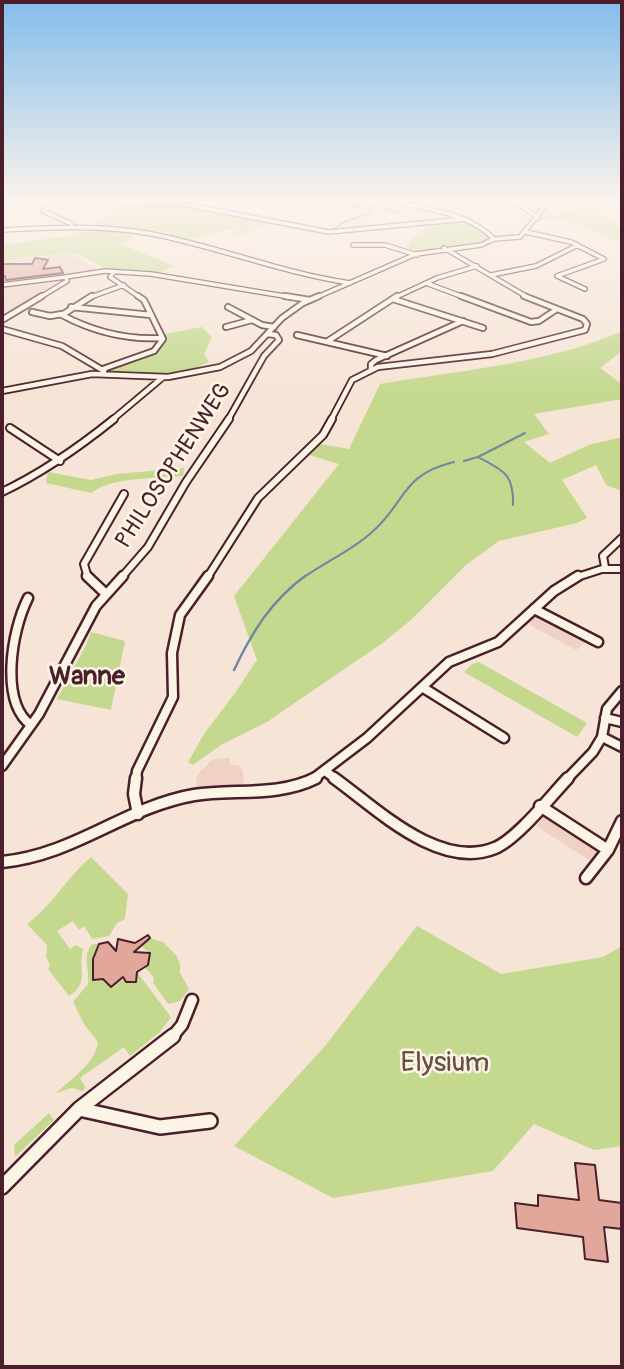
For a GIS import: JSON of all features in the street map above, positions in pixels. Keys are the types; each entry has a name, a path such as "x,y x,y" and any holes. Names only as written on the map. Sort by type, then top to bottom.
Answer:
{"street":[{"path":"265,265 314,278 349,283"},
{"path":"2,329 58,344 103,371 162,377 198,373 232,362 251,351 288,312 393,265"},
{"path":"491,275 535,265"},
{"path":"585,289 557,278 591,265"},
{"path":"138,814 134,795 137,771 173,697 172,653 180,615 232,542 258,498 318,441 346,388 359,374 371,369 492,354 585,330 587,324 583,319 522,295 477,266 448,274 393,299 361,316 328,341"},
{"path":"2,285 103,271 156,274 310,300"},
{"path":"2,391 103,371 155,351 160,346 162,338 144,300 110,277 113,273"},
{"path":"2,320 67,283 66,278"},
{"path":"426,283 531,322 539,321 558,309"},
{"path":"32,312 50,316 61,314 93,295 124,285"},
{"path":"393,299 483,328"},
{"path":"71,307 151,315"},
{"path":"228,307 252,320 274,327"},
{"path":"61,314 102,333 119,337 162,338"},
{"path":"226,327 252,320"},
{"path":"371,369 372,362 463,321"},
{"name":"PHILOSOPHENWEG","path":"2,766 32,725 86,622 106,594 148,547 186,482 238,406 264,357 279,340 276,335 268,334"},
{"path":"297,335 387,356"},
{"path":"2,492 60,461 89,440 162,377"},
{"path":"10,428 60,461"},
{"path":"106,594 87,577 84,564 124,494"},
{"path":"605,567 603,556 622,538"},
{"path":"2,862 49,853 168,801 191,796 284,790 314,779 459,655 495,644 575,574 605,567 622,569"},
{"path":"28,598 6,641 2,666 14,710 23,722 32,725"},
{"path":"534,609 598,642"},
{"path":"422,687 504,738"},
{"path":"325,771 422,841 452,852 475,853 503,844 593,752 602,737 609,705 622,691"},
{"path":"605,718 622,722"},
{"path":"602,737 622,747"},
{"path":"540,806 608,850"},
{"path":"586,878 608,850 622,821"},
{"path":"2,1187 79,1109 172,1037 181,1025 192,1000"},
{"path":"79,1109 160,1127 210,1121"}],"shaded area":[{"path":"2,265 90,265 99,270 68,278 71,284 27,309 15,311 2,321"},
{"path":"538,613 587,641 576,650 533,627 527,622"},
{"path":"230,758 230,765 238,765 243,771 244,787 196,790 197,775 213,759"},
{"path":"549,811 602,851 592,862 536,826"}],"green space":[{"path":"98,265 174,266 156,274 108,270"},
{"path":"202,327 212,337 204,354 209,362 170,373 102,374 159,351 168,340 164,334"},
{"path":"622,331 622,351 600,368 622,384 622,399 534,414 549,434 524,442 550,463 589,445 622,437 622,491 606,485 596,465 562,480 587,518 577,523 499,541 466,565 412,619 384,642 267,722 221,745 193,765 188,762 204,734 257,660 234,596 339,464 309,455 320,444 349,449 380,384 534,359"},
{"path":"184,468 183,476 123,481 91,493 46,483 48,472 91,480 116,474"},
{"path":"91,632 125,641 111,710 57,699"},
{"path":"479,662 587,723 577,737 464,672 472,664"},
{"path":"91,857 128,894 125,919 117,923 109,936 92,939 84,926 79,930 73,921 57,931 70,949 76,945 83,949 81,981 69,996 48,969 50,965 46,957 47,945 27,924"},
{"name":"Elysium","path":"417,926 501,974 603,957 622,946 622,1146 594,1150 534,1124 493,1171 333,1198 234,1146 325,1046"},
{"path":"149,938 163,942 176,955 180,973 189,989 180,1001 168,1004 144,966 148,964 150,953 141,946"},
{"path":"93,944 99,944 93,959 93,980 103,979 111,987 120,980 136,982 137,972 171,1017 160,1032 130,1056 124,1047 80,1078 86,1088 82,1091 72,1088 56,1093 87,1064 98,1042 84,1024 73,1002 88,984 87,953"},
{"path":"49,1113 54,1120 15,1157 14,1145"}],"building":[{"path":"2,265 45,265 43,269 60,267 63,273 6,280 5,276 2,276"},
{"path":"148,935 150,938 134,952 150,953 148,965 137,972 136,982 126,982 123,977 111,987 103,979 93,980 93,959 99,944 108,942 116,951 118,939 135,943"},
{"path":"575,1163 595,1165 599,1200 622,1203 622,1229 604,1227 608,1262 585,1259 583,1237 517,1228 515,1203 538,1206 538,1195 579,1200"}],"waterway":[{"path":"478,457 525,433"},
{"path":"464,461 478,457"},
{"path":"478,457 509,479 513,505"},
{"path":"303,578 371,533 423,474 454,462"},
{"path":"234,670 272,607 305,576"}],"district":[{"name":"Wanne","path":"87,677"}]}
